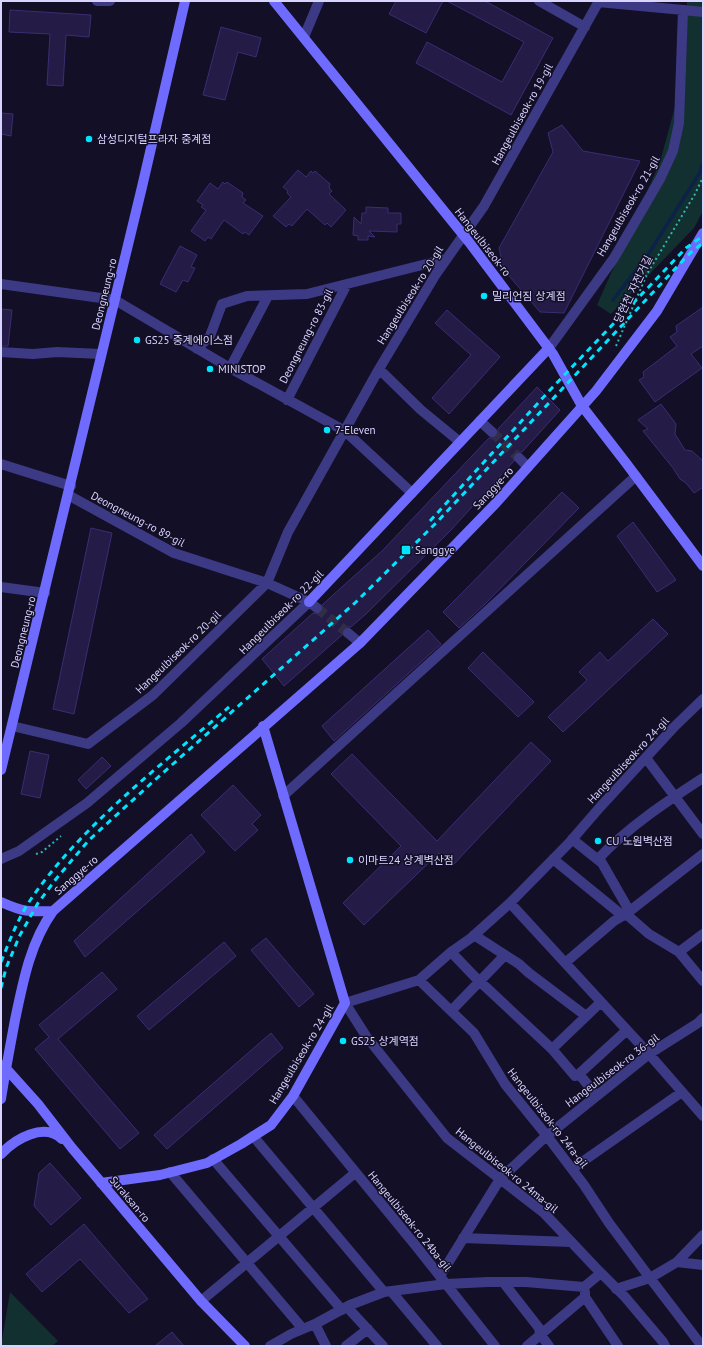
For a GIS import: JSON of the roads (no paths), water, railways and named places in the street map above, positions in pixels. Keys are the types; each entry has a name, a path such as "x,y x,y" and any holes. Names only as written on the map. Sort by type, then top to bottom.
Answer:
{"main road":[{"name":"Deongneung-ro","path":"1,770 45,593 185,1"},
{"name":"Hangeulbiseok-ro","path":"274,1 463,235 549,348 582,406 703,566"},
{"name":"Sanggye-ro","path":"1,1099 3,1065 26,972 39,934 53,911 263,726 360,643 496,503 596,391 656,311 703,233"},
{"name":"Hangeulbiseok-ro 22-gil","path":"313,605 412,493 549,348"},
{"path":"263,726 345,1003"},
{"path":"1,902 18,910 31,912 53,911"},
{"name":"Hangeulbiseok-ro 24-gil","path":"101,1183 170,1172 207,1163 271,1125 293,1096 345,1003"},
{"name":"Suraksan-ro","path":"3,1065 38,1104 72,1148 201,1301 245,1346"},
{"path":"1,1154 7,1147 21,1139 32,1133 40,1132 50,1132 59,1136 72,1148"}],"street":[{"path":"98,1 110,1"},
{"path":"304,37 319,1"},
{"path":"539,1 585,27"},
{"name":"Hangeulbiseok-ro 19-gil","path":"463,235 484,206 599,2 703,12"},
{"name":"Hangeulbiseok-ro 21-gil","path":"549,348 614,258 660,179 673,151 679,123 683,10"},
{"name":"Hangeulbiseok-ro 20-gil","path":"12,726 88,744 153,695 267,583 288,532 380,369 436,274 463,235"},
{"name":"Deongneung-ro 83-gil","path":"197,349 210,336 222,304 247,296 307,294 446,259"},
{"path":"1,284 115,300"},
{"name":"Deongneung-ro 83-gil","path":"287,400 347,284"},
{"path":"230,368 268,296"},
{"name":"Deongneung-ro 83-gil","path":"115,300 230,368 345,431"},
{"path":"1,352 33,354 57,352 101,354"},
{"path":"380,369 421,410 460,442"},
{"path":"480,421 492,432"},
{"path":"345,431 412,493"},
{"path":"519,458 528,467"},
{"name":"Deongneung-ro 89-gil","path":"1,464 69,490 174,553 267,583"},
{"path":"283,796 636,476"},
{"path":"267,583 313,605"},
{"name":"Deongneung-ro","path":"1,587 45,593"},
{"name":"Hangeulbiseok-ro 22-gil","path":"1,859 19,851 93,798 182,723 313,605"},
{"path":"348,633 360,643"},
{"name":"Hangeulbiseok-ro 24-gil","path":"345,1003 419,980 451,952 474,935 510,904 703,699"},
{"path":"646,758 703,834"},
{"path":"598,859 609,847 627,832 675,796 703,778"},
{"path":"572,838 602,863 626,914"},
{"path":"565,963 614,921 626,914 703,854"},
{"path":"553,859 626,914 649,934 679,952 703,981"},
{"path":"510,904 649,1054 703,1116"},
{"path":"679,952 703,934"},
{"path":"474,935 518,964 586,1016"},
{"path":"451,952 552,1049 575,1076 627,1030"},
{"path":"451,1011 505,955"},
{"name":"Hangeulbiseok-ro 24ra-gil","path":"419,980 474,1033 505,1084 572,1169 609,1223 702,1346"},
{"path":"552,1049 601,1002"},
{"name":"Hangeulbiseok-ro 24ma-gil","path":"345,1003 366,1036 447,1138 544,1213 616,1289 665,1346"},
{"name":"Hangeulbiseok-ro 36-gil","path":"443,1280 464,1238 500,1179 547,1136 649,1054 698,1023 703,1018"},
{"path":"579,1074 597,1096"},
{"path":"572,1169 682,1092"},
{"name":"Hangeulbiseok-ro 24ba-gil","path":"293,1096 495,1346"},
{"path":"253,1136 313,1208 437,1346"},
{"path":"213,1159 279,1236 345,1308 368,1329 383,1346"},
{"path":"170,1172 303,1329"},
{"name":"Hangeulbiseok-ro 24ba-gil","path":"201,1301 355,1173"},
{"path":"616,1289 650,1278 677,1262 703,1235"},
{"path":"464,1238 571,1242"},
{"path":"677,1262 703,1265"},
{"path":"601,1273 584,1287 585,1297 618,1346"},
{"path":"270,1346 345,1308 387,1291 443,1280"},
{"name":"Hangeulbiseok-ro 24ba-gil","path":"443,1280 526,1282 584,1287"},
{"path":"503,1282 539,1328 540,1334 550,1346"},
{"path":"527,1346 585,1297"},
{"path":"315,1324 326,1346"},
{"path":"346,1346 368,1329"}],"waterway":[{"path":"613,300 649,253 699,174 703,163"}],"tunnel":[{"path":"492,432 519,458"},
{"path":"317,608 348,633"}],"railway":[{"path":"430,521 550,390 686,248 703,236"},
{"path":"1,988 6,968 20,935 38,903 89,840 356,602 437,522 690,253 703,243"},
{"path":"1,962 14,929 26,906 51,872 74,846 124,797 229,707"}],"place":[{"name":"삼성디지털프라자 중계점","path":"89,139"},
{"name":"밀리언짐 상계점","path":"484,296"},
{"name":"GS25 중계에이스점","path":"137,340"},
{"name":"MINISTOP","path":"210,369"},
{"name":"7-Eleven","path":"327,430"},
{"name":"Sanggye","path":"406,550"},
{"name":"CU 노원벽산점","path":"598,841"},
{"name":"이마트24 상계벽산점","path":"350,860"},
{"name":"GS25 상계역점","path":"343,1041"}]}
